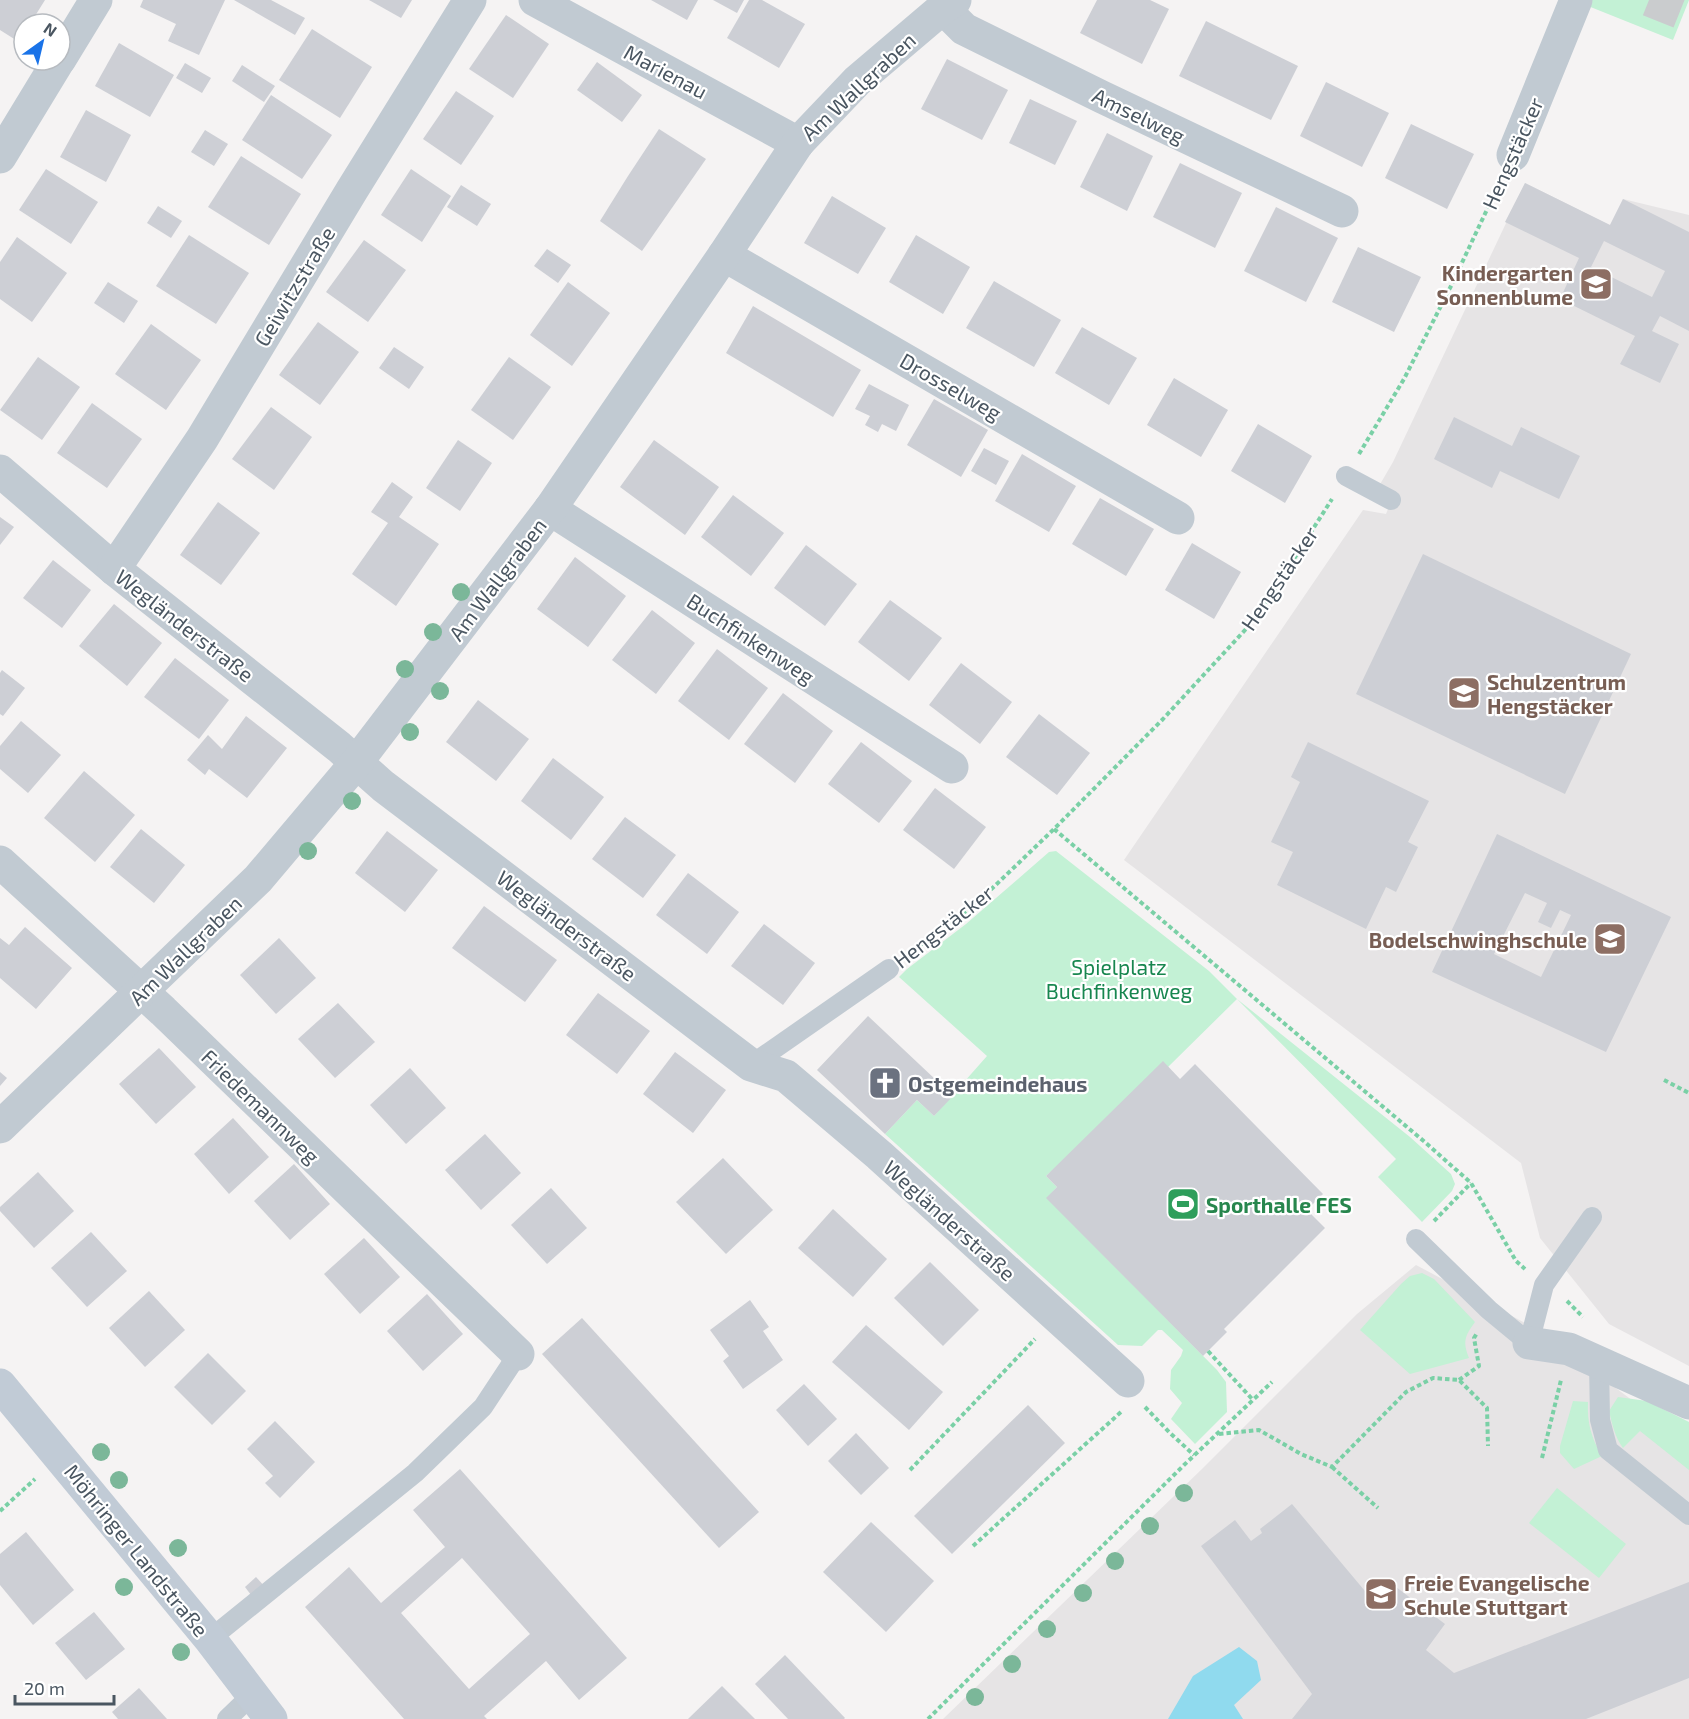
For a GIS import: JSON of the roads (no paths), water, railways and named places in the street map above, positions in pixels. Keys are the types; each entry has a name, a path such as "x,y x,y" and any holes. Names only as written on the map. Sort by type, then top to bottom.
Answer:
{"main road":[{"name":"Möhringer Landstraße","path":"0,1385 210,1639 262,1707"}],"street":[{"path":"72,39 96,0"},
{"name":"Geiwitzstraße","path":"114,569 202,439 470,0"},
{"name":"Marienau","path":"535,0 798,143"},
{"name":"Hengstäcker","path":"1513,155 1576,0"},
{"name":"Am Wallgraben","path":"0,1127 258,879 356,764 550,509 798,143 857,81 949,4"},
{"name":"Amselweg","path":"949,4 964,29 1341,211"},
{"path":"0,158 52,72"},
{"name":"Drosselweg","path":"724,255 1178,518"},
{"name":"Wegländerstraße","path":"0,471 114,569 339,747 383,786 751,1065 786,1076 879,1155 1133,1390"},
{"name":"Buchfinkenweg","path":"550,509 952,767"},
{"name":"Friedemannweg","path":"0,862 142,992 518,1354"},
{"path":"1529,1343 1569,1349 1689,1402"}],"lane":[{"path":"1346,476 1391,500"},
{"name":"Hengstäcker","path":"751,1065 889,969"},
{"path":"1416,1239 1489,1310 1529,1343 1544,1286 1592,1217"},
{"path":"210,1639 415,1473 483,1407 518,1354"},
{"path":"1599,1362 1600,1420 1608,1450 1689,1515"},
{"path":"227,1719 262,1707"}],"water":[{"path":"1239,1647 1257,1661 1261,1680 1234,1705 1243,1719 1168,1719 1193,1676"}],"tunnel":[{"path":"1649,0 1689,16"}],"place":[{"name":"Kindergarten Sonnenblume","path":"1596,284"},
{"name":"Schulzentrum Hengstäcker","path":"1464,693"},
{"name":"Bodelschwinghschule","path":"1610,939"},
{"name":"Ostgemeindehaus","path":"885,1083"},
{"name":"Sporthalle FES","path":"1183,1204"},
{"name":"Freie Evangelische Schule Stuttgart","path":"1381,1594"}],"park label":[{"name":"Spielplatz Buchfinkenweg","path":"1119,978"}]}
